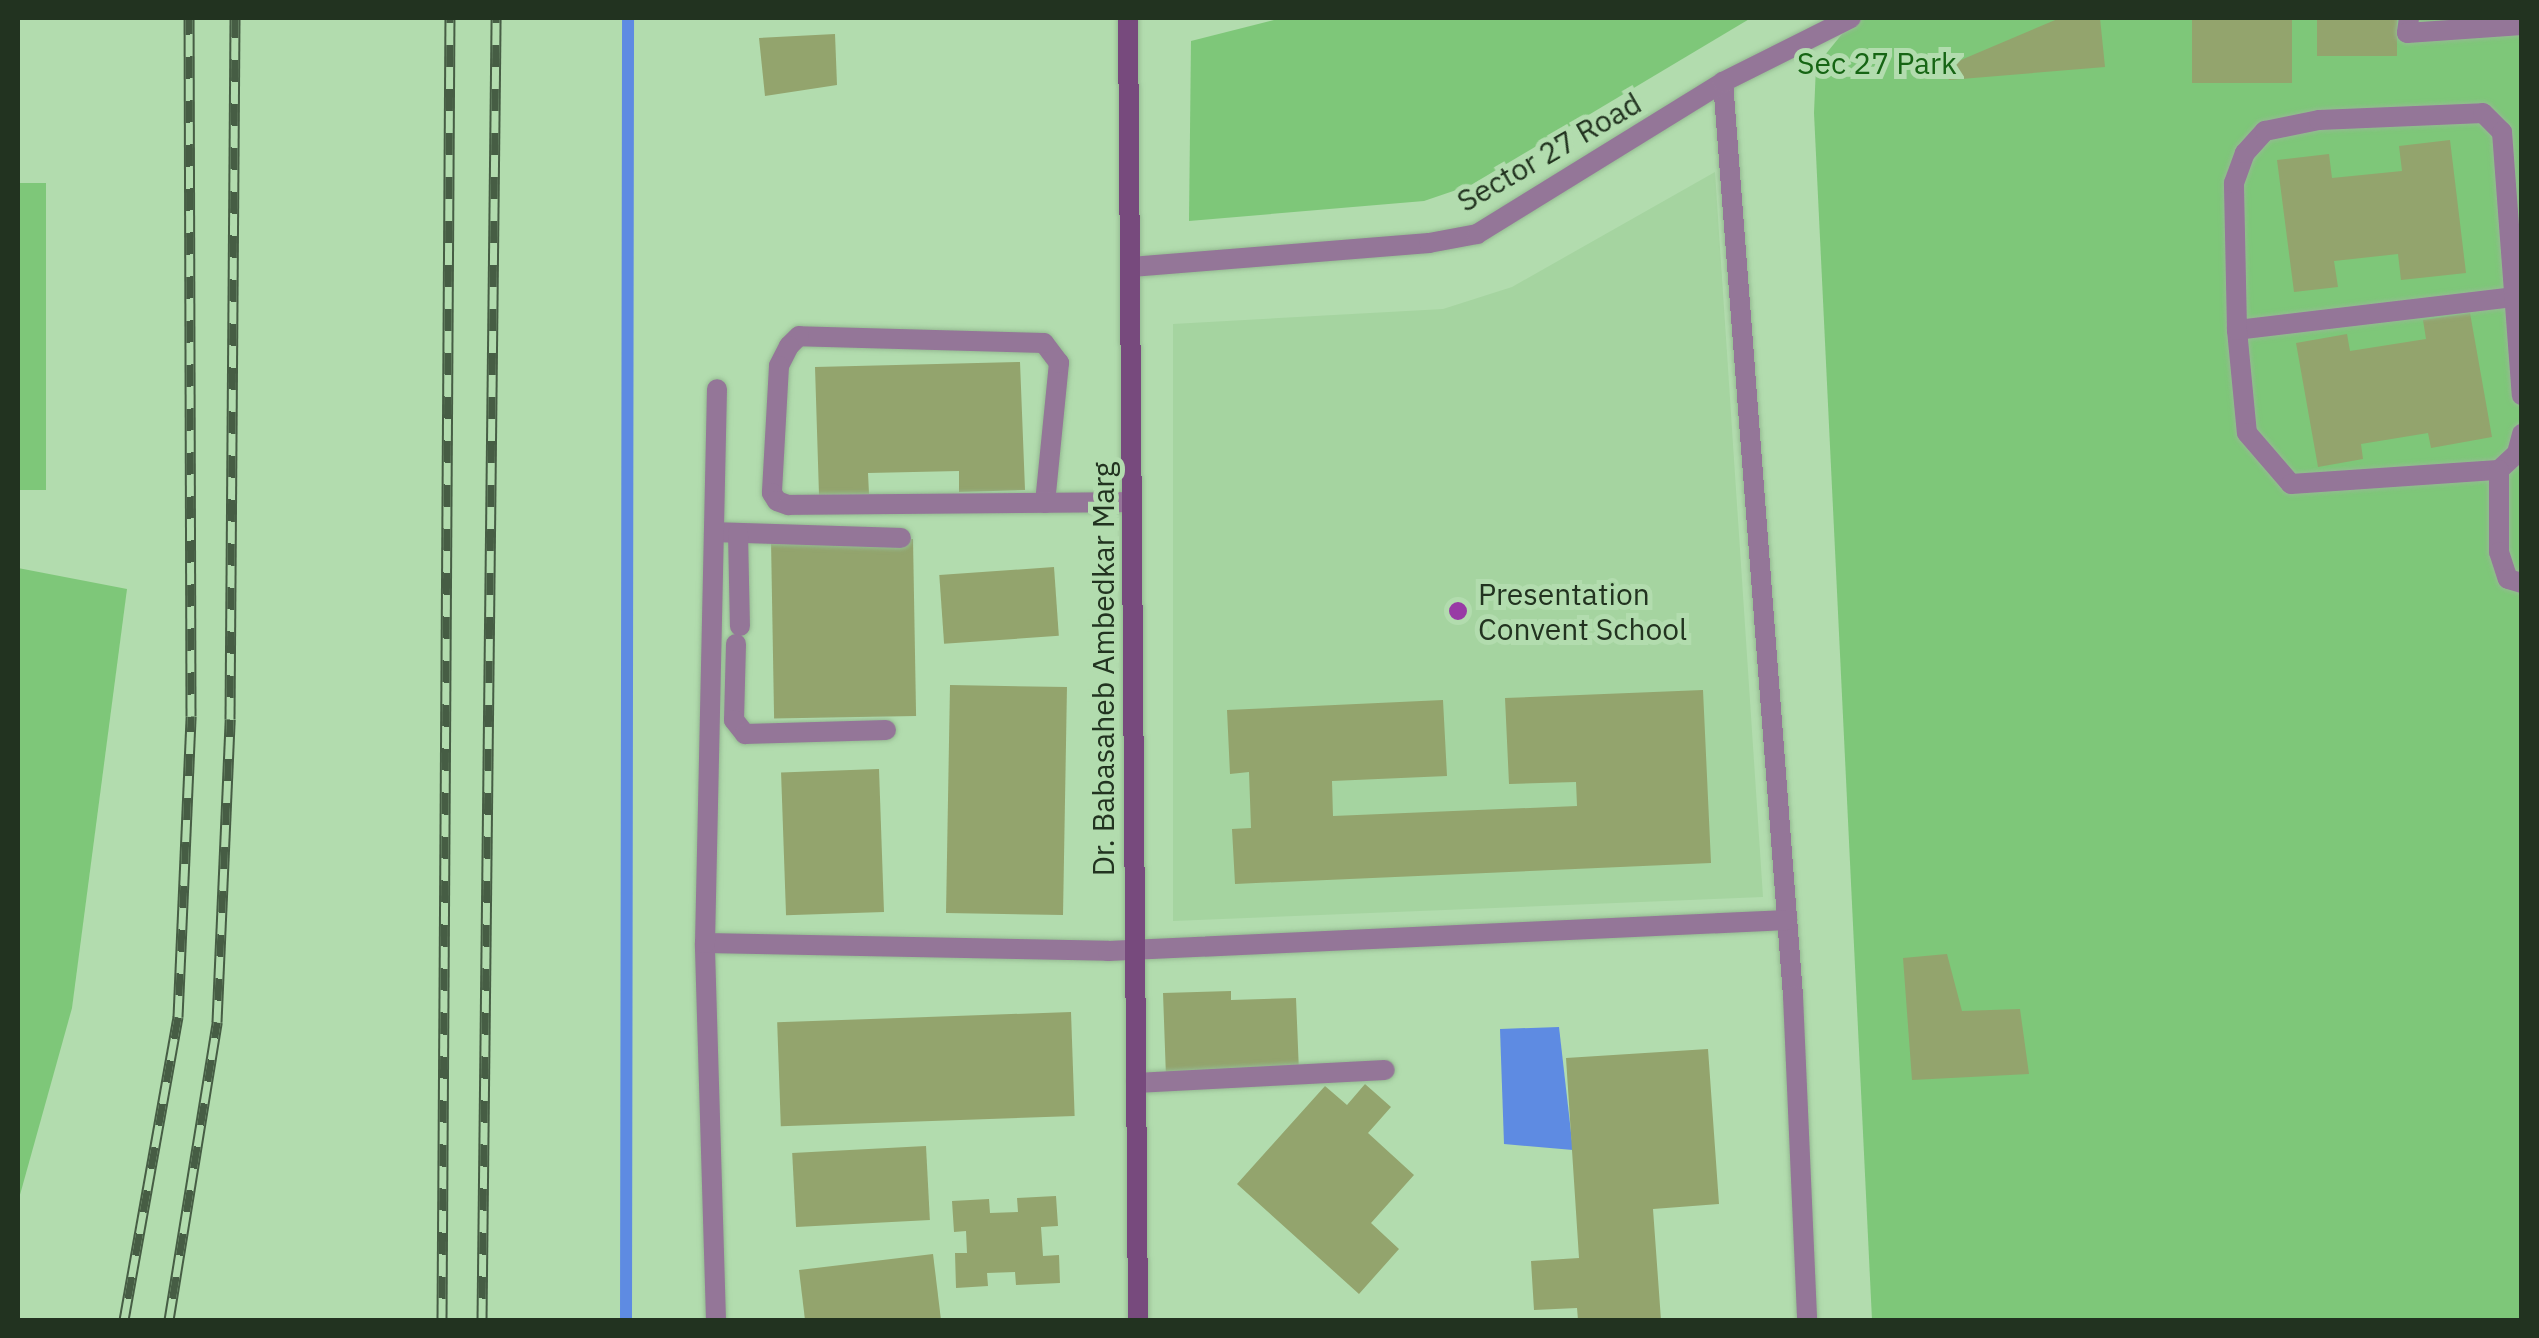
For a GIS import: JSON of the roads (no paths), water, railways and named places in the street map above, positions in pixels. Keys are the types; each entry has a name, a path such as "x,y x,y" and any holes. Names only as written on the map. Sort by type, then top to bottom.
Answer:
{"street":[{"name":"Dr. Babasaheb Ambedkar Marg","path":"1128,18 1138,1320"},
{"name":"Sector 27 Road","path":"1131,267 1429,244 1477,234 1723,82 1851,18"},
{"path":"2409,18 2407,33 2522,25"},
{"path":"1723,82 1786,920 1807,1320"},
{"path":"2522,395 2502,132 2483,112 2319,120 2265,130 2245,153 2234,183 2237,330 2247,432 2291,484 2499,470 2517,453 2522,434"},
{"path":"2237,330 2517,294"},
{"path":"1046,503 1059,363 1044,343 800,336 789,346 780,366 772,493 777,502 1046,503 1132,502"},
{"path":"716,1320 705,943 717,389"},
{"path":"2499,470 2499,552 2508,579 2522,583"},
{"path":"714,532 901,538"},
{"path":"738,533 738,635 733,687 734,720 744,734 886,730"},
{"path":"713,580 739,582"},
{"path":"710,685 733,687"},
{"path":"705,943 1135,950 1786,920"},
{"path":"1136,1083 1385,1070"}],"water":[{"path":"1559,1027 1573,1150 1504,1144 1500,1029"}],"waterway":[{"path":"626,1320 628,18"}],"railway":[{"path":"124,1320 178,1017 191,716 189,18"},
{"path":"169,1320 217,1022 230,719 235,18"},
{"path":"442,1320 450,18"},
{"path":"482,1320 496,18"}],"place":[{"name":"Presentation Convent School","path":"1458,611"}],"park label":[{"name":"Sec 27 Park","path":"1877,63"}]}
